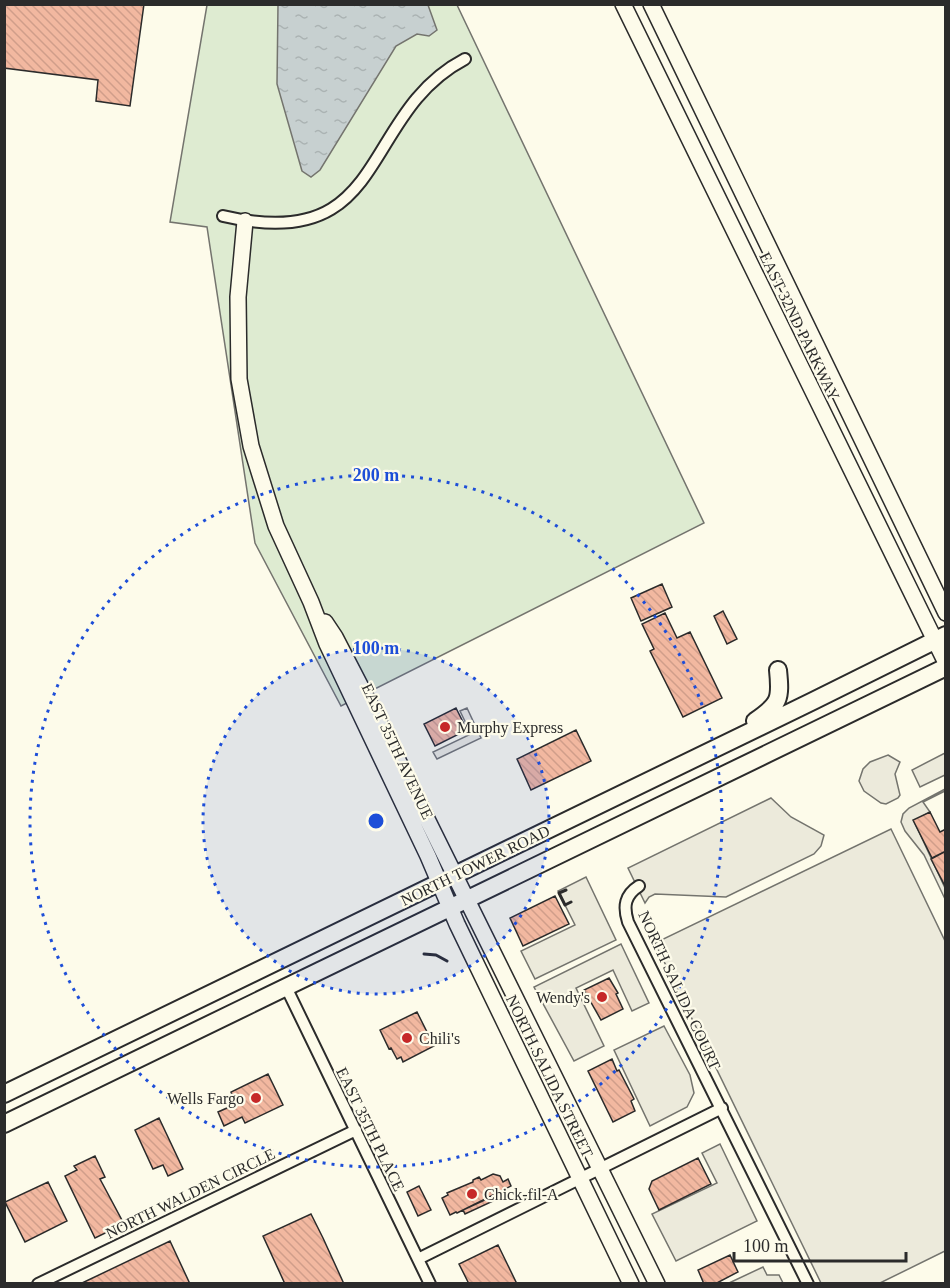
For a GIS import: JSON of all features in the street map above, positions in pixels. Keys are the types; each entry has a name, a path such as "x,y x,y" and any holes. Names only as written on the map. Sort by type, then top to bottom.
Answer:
{"main road":[{"name":"NORTH TOWER ROAD","path":"4,1094 940,638"},
{"name":"NORTH TOWER ROAD","path":"4,1124 945,665"},
{"path":"717,746 768,712 776,704 780,694 778,670"}],"street":[{"name":"EAST 32ND PARKWAY","path":"623,4 766,299 940,638 945,665"},
{"name":"EAST 32ND PARKWAY","path":"651,4 945,613"},
{"path":"223,216 245,221 280,223 303,220 324,213 342,202 368,174 419,94 442,73 465,59"},
{"name":"EAST 35TH AVENUE","path":"245,221 237,313 239,378 251,446 266,498 327,644 424,846 438,882"},
{"path":"766,299 791,290"},
{"name":"EAST 35TH AVENUE","path":"311,602 335,637 467,900"},
{"name":"NORTH SALIDA STREET","path":"438,882 631,1284"},
{"name":"NORTH SALIDA COURT","path":"639,886 630,891 626,897 628,922 808,1284"},
{"name":"NORTH SALIDA STREET","path":"467,900 657,1284"},
{"name":"EAST 35TH PLACE","path":"286,987 430,1284"},
{"path":"418,1259 722,1108"},
{"name":"NORTH WALDEN CIRCLE","path":"38,1284 356,1130"}],"green space":[{"path":"207,5 457,5 704,523 341,706 255,543 207,227 170,222"}],"shaded area":[{"path":"467,708 481,738 437,759 433,752 471,734 460,711"},
{"path":"945,753 945,775 920,787 912,770"},
{"path":"888,755 900,762 895,774 900,795 886,804 864,791 859,781 863,769 870,762"},
{"path":"945,789 923,802 930,812 914,821 945,888 945,899 924,855 905,831 901,822 903,814 909,808"},
{"path":"771,798 791,817 824,835 821,846 814,854 726,897 655,894 645,903 628,868"},
{"path":"891,829 945,941 945,1251 880,1283 821,1283 655,943"},
{"path":"586,877 616,940 535,979 521,951 575,925 558,891"},
{"path":"621,944 649,1003 632,1011 613,970 576,988 604,1046 574,1061 534,987"},
{"path":"664,1026 690,1075 694,1093 687,1107 650,1126 614,1050"},
{"path":"720,1144 757,1221 676,1261 652,1214 717,1183 702,1153"},
{"path":"763,1267 767,1275 779,1275 783,1283 729,1283"}],"water":[{"path":"278,5 428,5 437,30 429,36 417,34 396,46 320,170 311,177 302,171 277,84"}],"building":[{"path":"4,4 144,4 130,106 96,101 98,80 4,68"},
{"path":"662,584 672,607 641,621 631,598"},
{"path":"723,611 737,639 727,644 714,616"},
{"path":"665,613 677,638 690,632 722,698 683,717 650,651 654,649 642,624"},
{"name":"Murphy Express","path":"456,708 467,730 435,746 424,724"},
{"path":"576,730 591,761 531,790 517,759"},
{"path":"930,812 940,832 946,829 946,851 932,858 913,820"},
{"path":"946,851 946,888 931,859"},
{"path":"555,896 569,924 523,946 510,918"},
{"name":"Wendy's","path":"609,978 618,993 616,994 623,1009 601,1020 584,990"},
{"name":"Chili's","path":"417,1012 434,1046 403,1062 401,1057 397,1059 391,1048 389,1049 380,1030"},
{"path":"612,1059 634,1099 631,1101 635,1111 613,1122 588,1071"},
{"name":"Wells Fargo","path":"268,1074 283,1105 245,1123 242,1117 224,1126 218,1112 236,1104 231,1092"},
{"path":"159,1118 183,1169 168,1176 163,1165 153,1169 135,1130"},
{"path":"95,1156 105,1177 100,1179 124,1224 95,1238 65,1176 77,1170 74,1166"},
{"path":"698,1158 711,1184 659,1210 649,1189 652,1181"},
{"name":"Chick-fil-A","path":"493,1174 500,1176 503,1182 508,1179 511,1186 450,1215 442,1198 448,1195 447,1193 479,1177 481,1180"},
{"path":"48,1182 67,1221 25,1242 5,1202"},
{"path":"419,1186 431,1210 418,1216 407,1192"},
{"path":"502,1192 504,1196 465,1214 463,1210"},
{"path":"311,1214 344,1284 285,1284 263,1236"},
{"path":"170,1241 190,1284 80,1284"},
{"path":"498,1245 517,1284 469,1284 459,1264"},
{"path":"730,1255 738,1272 715,1284 704,1284 698,1270"}],"wall":[{"path":"566,890 559,893 565,905 571,902"},
{"path":"424,954 436,955 447,961"}],"place":[{"name":"Murphy Express","path":"445,727"},
{"name":"Wendy's","path":"602,997"},
{"name":"Chili's","path":"407,1038"},
{"name":"Wells Fargo","path":"256,1098"},
{"name":"Chick-fil-A","path":"472,1194"}]}
